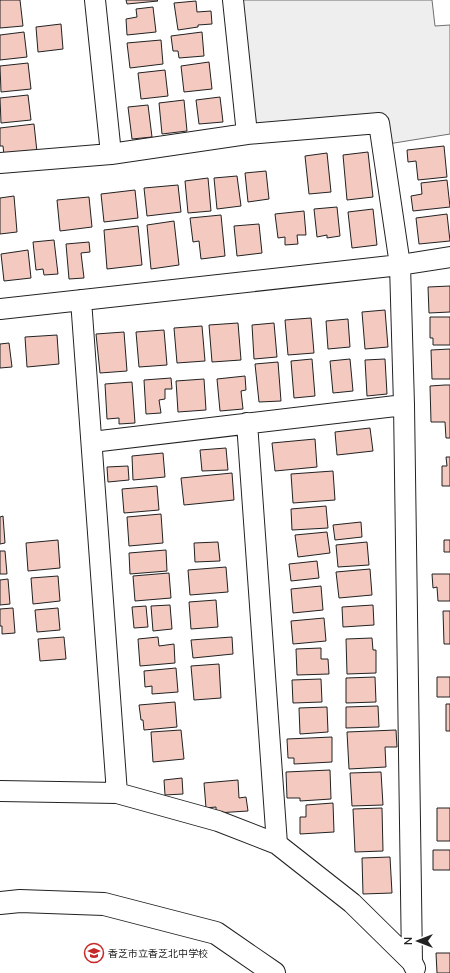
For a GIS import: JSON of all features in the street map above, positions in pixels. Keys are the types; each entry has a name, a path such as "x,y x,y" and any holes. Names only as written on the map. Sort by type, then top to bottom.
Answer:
{"street":[{"path":"95,0 111,154"},
{"path":"233,0 247,134"},
{"path":"0,163 111,154 247,134 380,123 400,265 415,967"},
{"path":"0,309 400,265 450,258"},
{"path":"81,300 117,793"},
{"path":"92,442 404,405"},
{"path":"247,423 277,844"},
{"path":"0,791 117,793 218,821 277,844 352,903 415,967"},
{"path":"0,903 20,901 104,904 216,933 274,973"}],"shaded area":[{"path":"238,0 432,0 435,26 450,25 450,134 388,144 383,117 251,130"}],"building":[{"path":"0,0 20,0 23,26 0,28"},
{"path":"126,0 157,0 158,1 127,4"},
{"path":"196,1 197,12 211,11 212,24 198,25 198,27 178,30 174,3"},
{"path":"153,7 156,32 127,35 126,19 137,17 136,9"},
{"path":"61,24 63,49 38,52 36,27"},
{"path":"24,32 27,57 0,60 0,35"},
{"path":"202,32 204,56 179,58 178,51 173,51 171,36"},
{"path":"161,40 163,64 130,68 127,43"},
{"path":"209,62 212,89 184,92 181,66"},
{"path":"28,63 31,89 1,92 0,66"},
{"path":"165,70 168,96 141,99 138,73"},
{"path":"28,95 31,120 1,123 0,98"},
{"path":"220,97 223,122 199,124 196,100"},
{"path":"184,100 187,131 162,134 159,103"},
{"path":"148,105 152,137 132,139 128,107"},
{"path":"34,124 37,152 4,155 3,146 0,146 0,128"},
{"path":"444,146 447,177 418,180 416,161 408,162 407,150"},
{"path":"368,152 373,197 347,200 343,155"},
{"path":"327,153 331,192 309,194 305,156"},
{"path":"266,171 269,199 248,202 245,173"},
{"path":"237,176 241,206 217,209 214,178"},
{"path":"208,178 211,211 188,213 185,181"},
{"path":"447,180 450,207 413,211 411,196 422,194 421,183"},
{"path":"178,185 181,212 147,216 144,188"},
{"path":"135,190 138,218 104,222 101,194"},
{"path":"14,196 17,232 0,234 0,198"},
{"path":"89,197 92,227 60,231 57,200"},
{"path":"337,207 340,236 327,238 327,235 317,237 314,209"},
{"path":"373,209 377,245 352,248 348,212"},
{"path":"304,211 306,235 297,235 298,244 285,245 285,237 278,238 275,214"},
{"path":"447,214 450,241 419,244 416,218"},
{"path":"221,215 225,256 201,259 199,241 193,242 190,218"},
{"path":"174,221 179,265 151,269 147,225"},
{"path":"259,224 262,253 237,256 234,226"},
{"path":"138,226 142,265 107,269 104,230"},
{"path":"54,240 58,274 44,275 43,269 36,270 33,242"},
{"path":"89,242 90,252 81,253 84,278 69,279 66,244"},
{"path":"28,250 31,278 4,281 1,254"},
{"path":"450,286 450,312 429,313 428,287"},
{"path":"385,310 388,347 365,349 362,312"},
{"path":"430,317 450,317 450,345 433,345 433,338 430,338"},
{"path":"311,318 314,353 288,355 285,320"},
{"path":"348,319 350,347 328,349 326,321"},
{"path":"238,323 241,360 212,362 209,325"},
{"path":"274,323 277,357 254,359 252,325"},
{"path":"202,326 205,361 177,363 174,328"},
{"path":"164,330 167,365 139,367 136,332"},
{"path":"124,332 127,371 100,373 96,334"},
{"path":"57,335 59,364 27,367 25,337"},
{"path":"9,343 12,367 0,368 0,344"},
{"path":"450,349 450,379 432,379 431,350"},
{"path":"312,359 315,396 294,398 291,361"},
{"path":"350,359 353,391 333,393 330,361"},
{"path":"385,359 387,394 367,396 365,360"},
{"path":"278,362 281,401 259,402 255,364"},
{"path":"245,376 246,390 241,391 243,409 220,411 217,379"},
{"path":"171,378 172,389 165,389 165,399 159,400 161,413 146,414 144,380"},
{"path":"204,379 206,410 178,412 176,381"},
{"path":"132,382 135,423 119,424 119,418 107,419 105,384"},
{"path":"450,385 450,438 446,438 445,422 431,422 430,386"},
{"path":"370,428 373,451 337,455 335,432"},
{"path":"315,439 317,467 275,471 272,443"},
{"path":"226,448 228,470 202,471 200,450"},
{"path":"163,453 165,477 133,480 132,456"},
{"path":"446,457 450,457 450,486 442,486 442,466 447,466"},
{"path":"128,466 129,480 108,482 107,467"},
{"path":"333,471 335,500 293,503 291,474"},
{"path":"232,473 234,500 184,505 181,478"},
{"path":"157,486 159,510 124,513 122,489"},
{"path":"326,506 328,528 292,530 291,509"},
{"path":"161,514 163,543 129,546 127,517"},
{"path":"3,516 5,543 0,544 0,517"},
{"path":"361,522 362,537 335,540 333,525"},
{"path":"327,532 330,553 298,557 295,535"},
{"path":"58,540 60,568 28,571 26,543"},
{"path":"444,540 450,540 450,552 444,552"},
{"path":"218,542 220,561 195,562 194,543"},
{"path":"367,542 369,565 338,567 336,545"},
{"path":"166,550 167,571 130,574 129,553"},
{"path":"0,551 5,551 7,574 0,574"},
{"path":"317,561 319,578 291,581 289,564"},
{"path":"226,567 228,592 190,595 188,570"},
{"path":"370,569 372,595 339,598 336,572"},
{"path":"169,573 171,598 135,601 133,576"},
{"path":"432,574 450,574 450,601 438,601 437,587 433,588"},
{"path":"58,576 60,601 33,604 31,578"},
{"path":"8,579 10,604 0,605 0,580"},
{"path":"321,586 323,610 293,613 291,589"},
{"path":"216,600 218,627 191,629 189,602"},
{"path":"170,605 172,629 153,631 151,606"},
{"path":"373,605 374,625 343,627 342,607"},
{"path":"146,606 148,627 134,628 132,607"},
{"path":"13,608 15,633 2,634 2,626 0,626 0,609"},
{"path":"58,608 60,630 37,632 35,610"},
{"path":"443,611 450,611 450,644 444,644"},
{"path":"324,618 326,641 293,644 291,621"},
{"path":"64,637 66,659 40,661 38,639"},
{"path":"158,637 159,646 174,644 175,663 140,666 138,639"},
{"path":"232,637 233,654 193,658 191,640"},
{"path":"372,638 373,650 376,650 376,673 347,674 346,639"},
{"path":"321,648 321,659 328,659 329,674 297,675 296,649"},
{"path":"219,664 221,698 194,700 191,666"},
{"path":"176,668 178,692 152,694 152,686 145,687 144,671"},
{"path":"375,677 376,702 346,703 346,678"},
{"path":"437,677 450,677 450,697 437,697"},
{"path":"321,679 322,702 293,703 292,680"},
{"path":"175,702 177,727 144,730 139,705"},
{"path":"446,704 450,704 450,731 446,731"},
{"path":"378,706 379,727 346,728 346,707"},
{"path":"327,707 328,732 300,734 299,708"},
{"path":"181,730 184,759 153,762 151,732"},
{"path":"396,730 397,747 385,747 386,767 349,769 347,732"},
{"path":"332,737 332,762 294,764 294,758 288,758 287,739"},
{"path":"330,770 331,799 300,801 300,798 287,798 286,772"},
{"path":"381,772 383,805 352,806 350,773"},
{"path":"182,778 183,794 165,795 164,780"},
{"path":"238,780 239,798 246,797 248,811 216,813 216,807 206,808 204,783"},
{"path":"333,803 334,832 300,834 300,817 306,817 306,805"},
{"path":"382,808 383,851 355,852 353,809"},
{"path":"437,808 450,808 450,841 437,841"},
{"path":"433,850 450,850 450,870 433,870"},
{"path":"390,857 392,893 363,894 362,858"},
{"path":"436,953 450,953 450,973 437,973"}],"place":[{"name":"香芝市立香芝北中学校","path":"94,953"}]}
